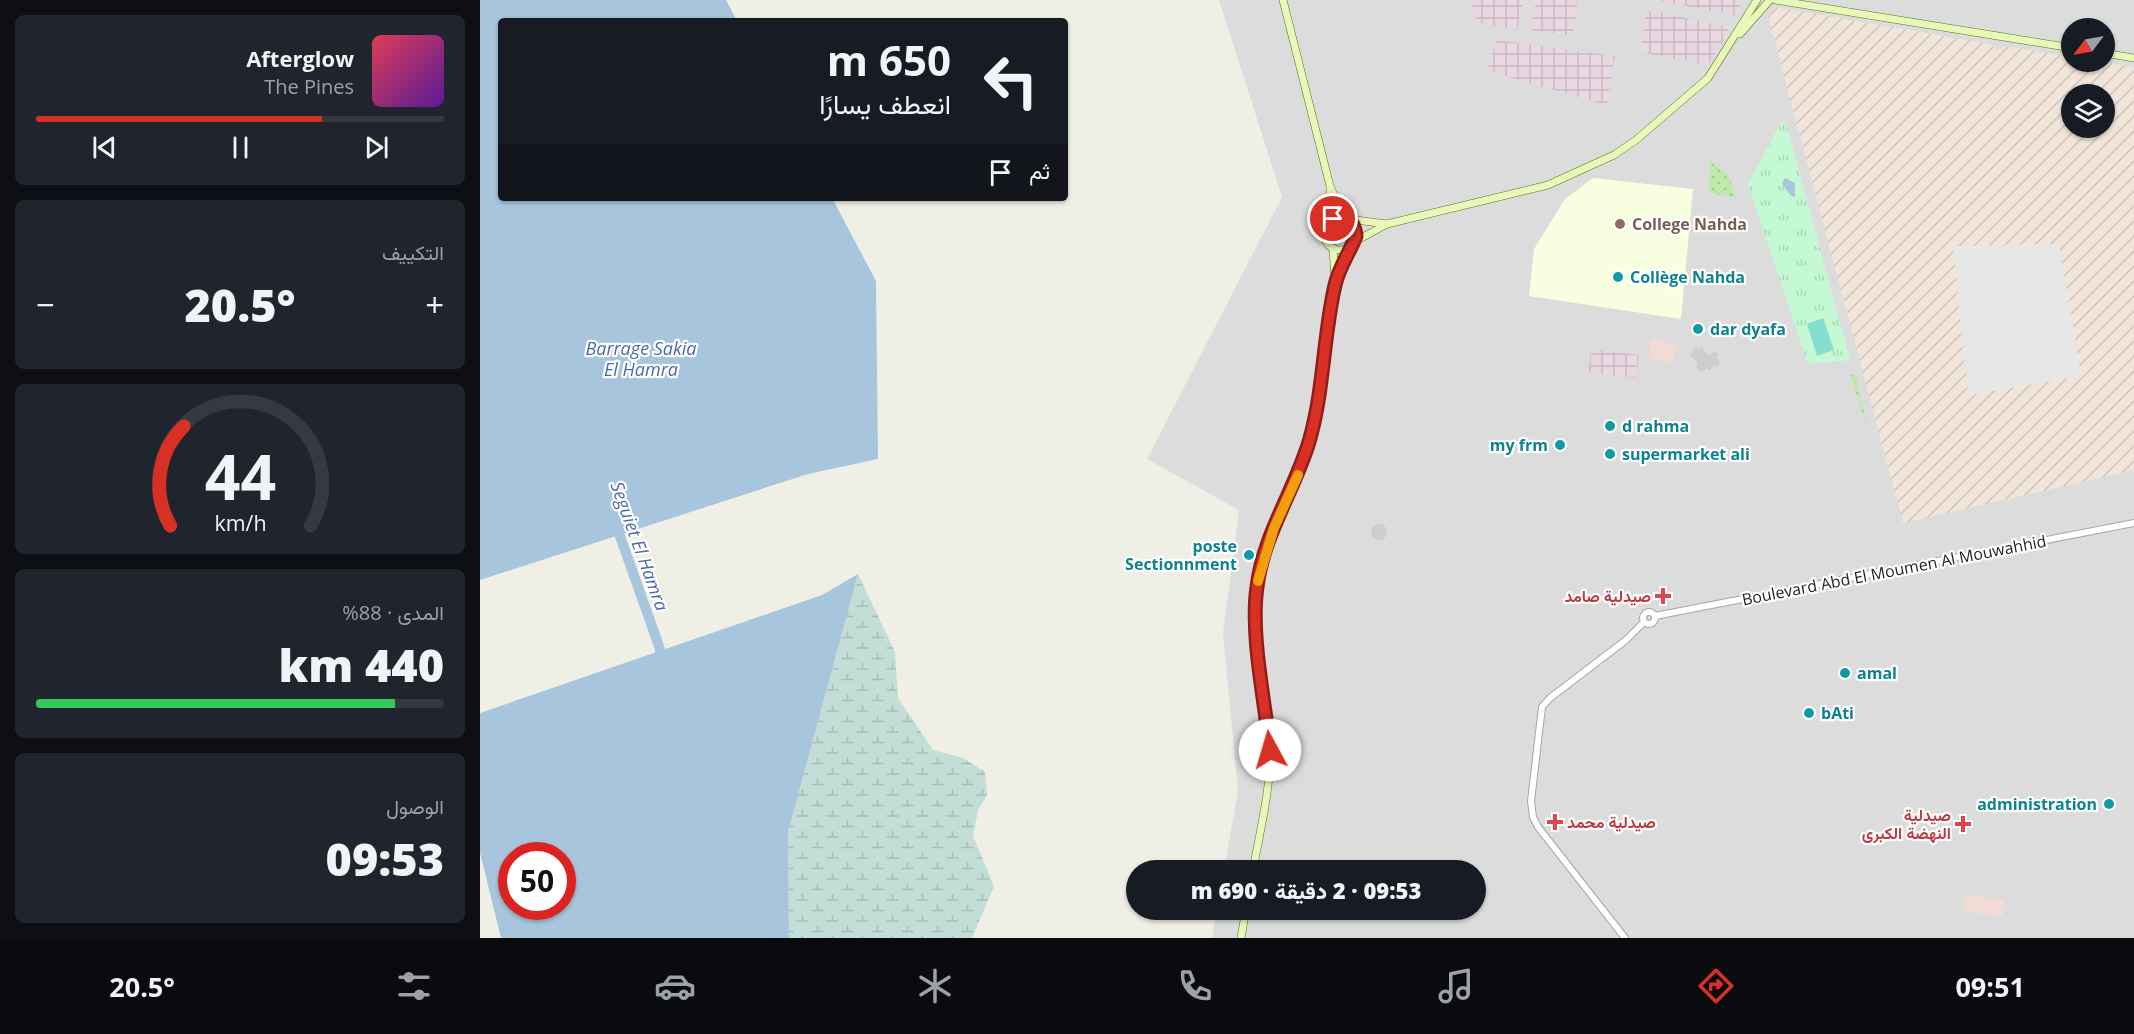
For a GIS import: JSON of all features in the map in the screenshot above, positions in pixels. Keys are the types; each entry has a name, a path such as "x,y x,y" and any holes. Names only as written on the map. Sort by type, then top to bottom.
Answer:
{"main road":[{"path":"1283,0 1330,186 1346,219 1355,229 1335,284"},
{"path":"1333,248 1351,245 1387,224 1548,185 1614,155 1636,140 1708,78 1734,40 1757,0"},
{"path":"1734,40 1769,0 2061,46"},
{"path":"1796,0 1813,6"},
{"path":"2115,55 2134,58"},
{"path":"1255,860 1267,786 1270,750 1256,619 1257,587 1265,552 1309,440 1319,396 1335,284 1333,248 1324,236 1329,222 1330,186"},
{"path":"1329,222 1346,219 1387,224"},
{"path":"1240,938 1244,920"}],"street":[{"name":"Boulevard Abd El Moumen Al Mouwahhid","path":"1625,938 1538,827 1533,817 1531,801 1542,707 1550,698 1626,640 1644,622 1652,623 1655,616 2134,523"}],"shaded area":[{"path":"1219,0 2134,0 2134,938 1212,938 1215,920 1486,920 1486,860 1226,860 1238,791 1223,633 1239,510 1147,459 1282,197"},
{"path":"1472,0 1523,0 1517,30 1475,22 1477,13 1471,11"},
{"path":"1536,0 1578,0 1573,36 1531,30"},
{"path":"1655,0 1742,0 1738,16"},
{"path":"1775,7 1989,44 1998,50 2005,46 2061,55 2061,72 2115,72 2115,64 2134,67 2134,470 1903,523 1768,16"},
{"path":"1647,10 1729,27 1726,37 1708,65 1640,52"},
{"path":"1497,40 1615,56 1607,105 1487,71"},
{"name":"College Nahda","path":"1593,178 1693,189 1681,319 1529,296 1534,249 1565,199"},
{"path":"2059,244 2081,376 1968,395 1953,246"},
{"path":"1823,318 1834,350 1817,356 1807,324"},
{"path":"1662,339 1663,343 1677,345 1672,363 1649,358 1650,340"},
{"path":"1696,347 1699,350 1701,347 1709,356 1715,351 1718,354 1716,358 1721,362 1709,371 1707,368 1701,372 1696,368 1698,363 1690,355"},
{"path":"1591,349 1639,355 1636,378 1588,373"},
{"path":"1379,524 1387,532 1379,540 1371,532"},
{"path":"1965,895 2004,900 2003,916 1964,912"}],"green space":[{"path":"1781,122 1786,123 1850,360 1808,364 1748,184"},
{"path":"1711,162 1728,175 1736,197 1708,193"},
{"path":"1340,220 1348,224 1352,232 1348,240 1340,244 1332,240 1328,232 1332,224"},
{"path":"1855,375 1869,432 1850,376"},
{"path":"858,574 895,652 898,698 933,750 963,758 985,772 987,795 978,810 973,836 994,886 972,938 789,938 788,832"}],"water":[{"name":"Barrage Sakia El Hamra","path":"480,0 726,0 735,18 498,18 498,201 834,201 876,281 878,459 808,474 480,580"},
{"path":"1785,178 1795,183 1795,197 1791,196 1782,183"},
{"path":"858,574 788,832 789,938 501,938 480,853 480,713 822,595"}],"waterway":[{"name":"Seguiet El Hamra","path":"615,522 660,649 661,664"}],"slow traffic":[{"path":"1258,581 1274,528 1298,475"}],"place":[{"name":"College Nahda","path":"1620,224"},
{"name":"Collège Nahda","path":"1618,277"},
{"name":"dar dyafa","path":"1698,329"},
{"name":"d rahma","path":"1610,426"},
{"name":"my frm","path":"1560,445"},
{"name":"supermarket ali","path":"1610,454"},
{"name":"poste Sectionnment","path":"1249,555"},
{"name":"صيدلية صامد","path":"1663,596"},
{"name":"amal","path":"1845,673"},
{"name":"bAti","path":"1809,713"},
{"name":"administration","path":"2109,804"},
{"name":"صيدلية محمد","path":"1555,822"},
{"name":"صيدلية النهضة الكبرى","path":"1963,824"}],"route":[{"path":"1270,750 1256,619 1257,587 1265,552 1297,476 1309,440 1319,396 1335,284 1348,248 1356,236 1352,223 1347,219 1333,219"}]}
